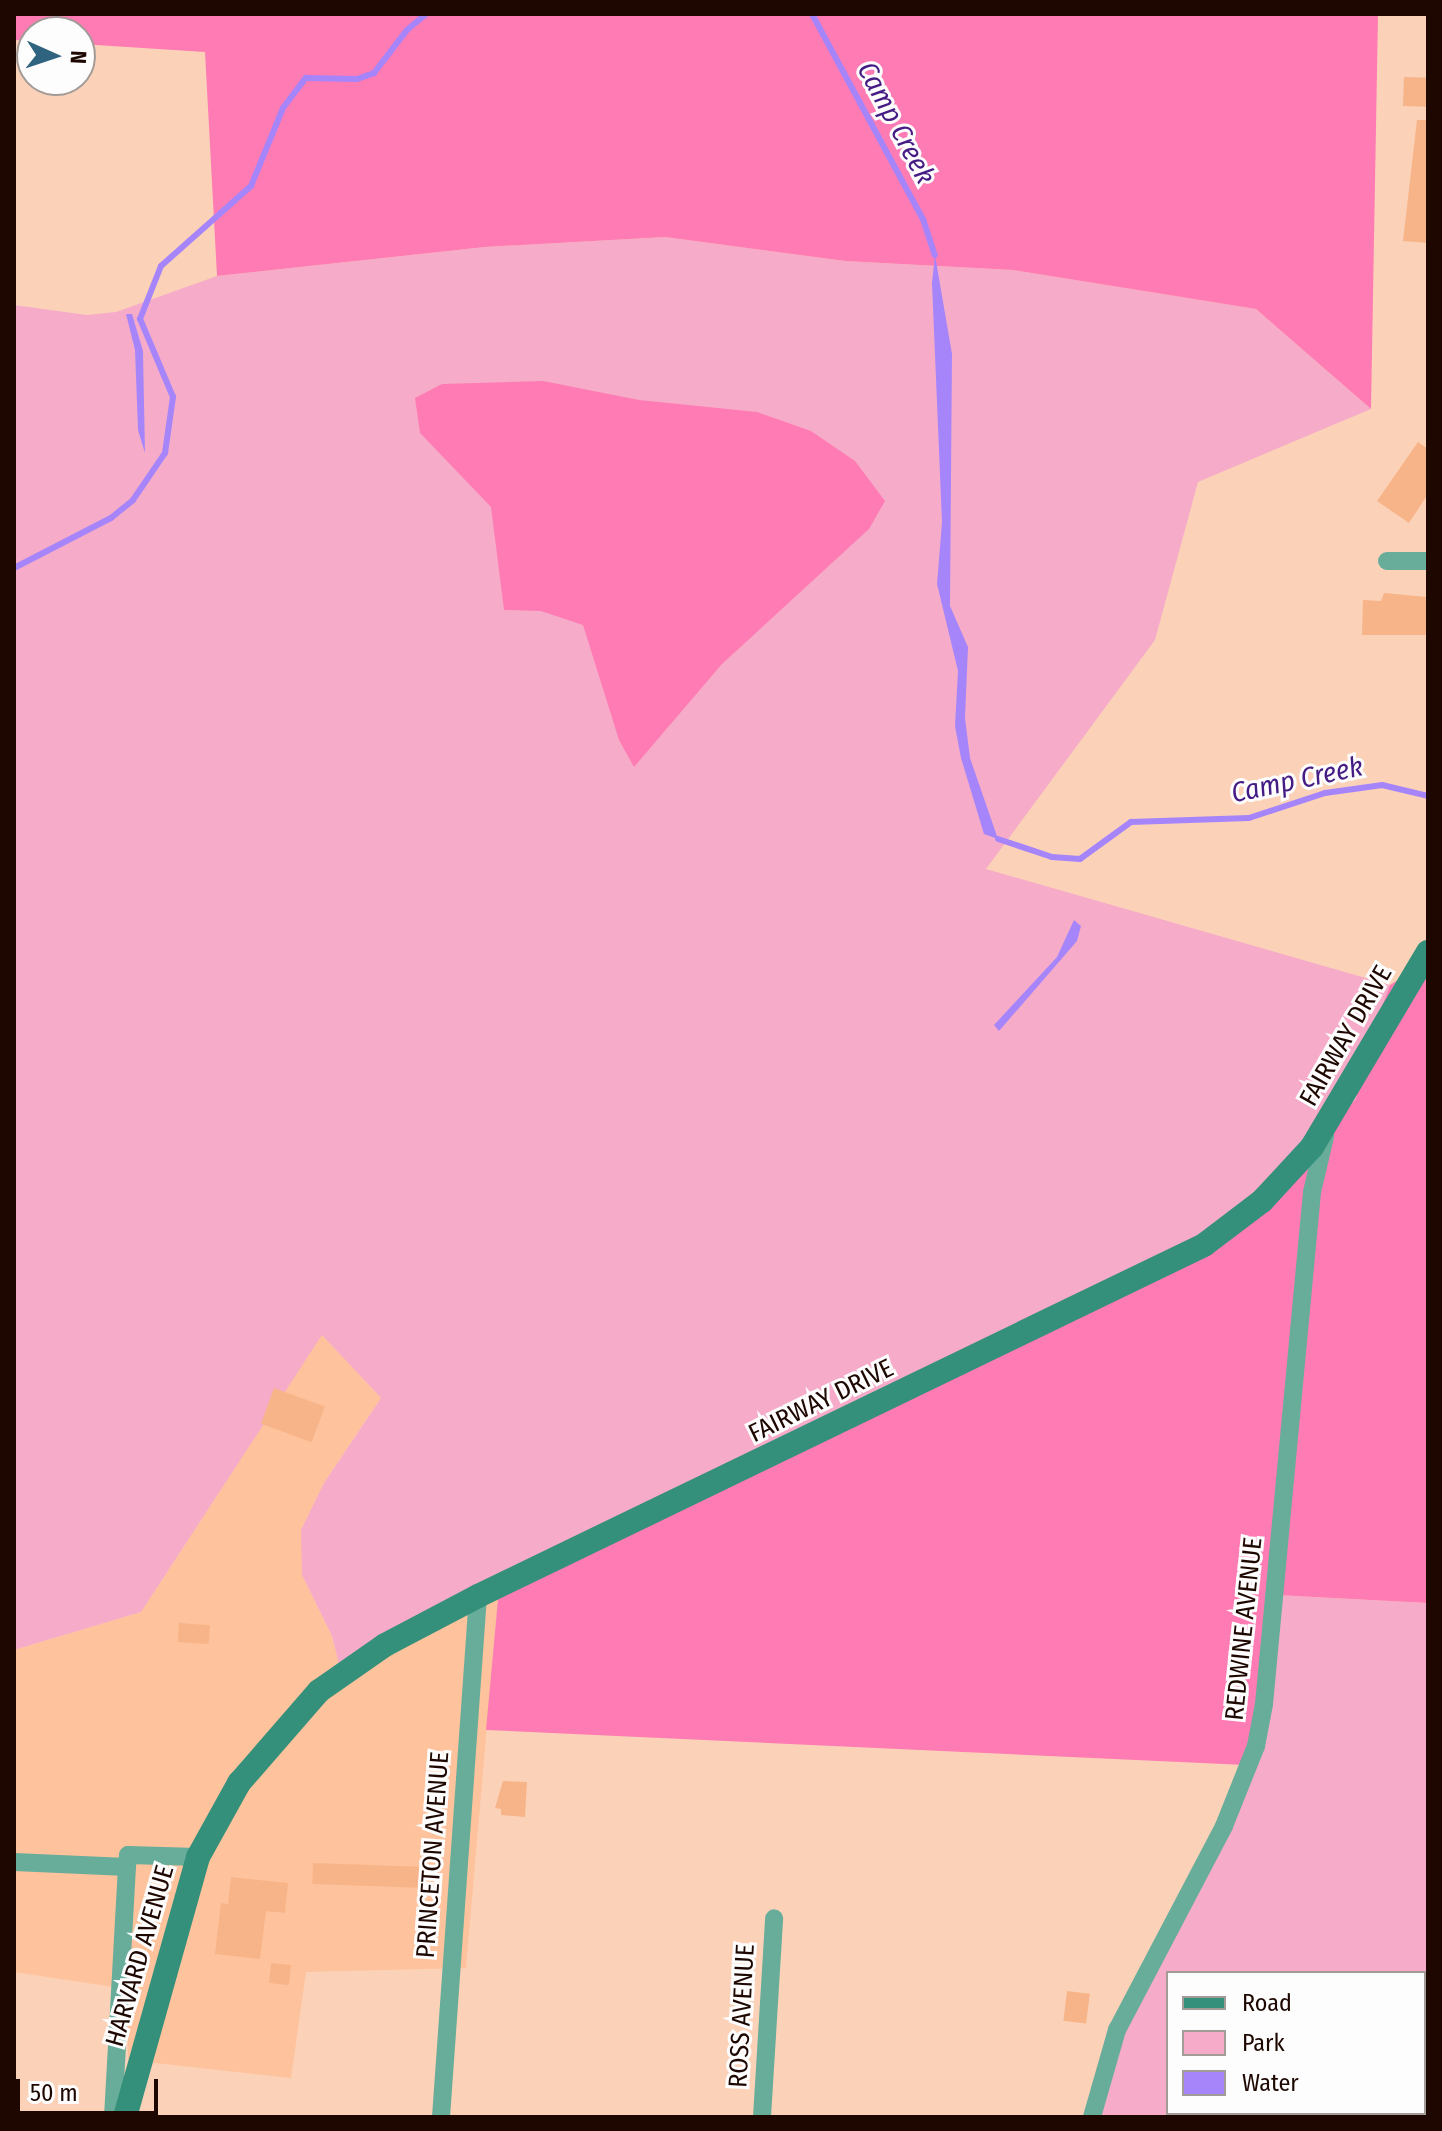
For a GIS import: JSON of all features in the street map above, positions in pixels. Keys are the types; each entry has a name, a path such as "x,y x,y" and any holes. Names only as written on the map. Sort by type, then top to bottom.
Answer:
{"street":[{"path":"1387,561 1428,561"},
{"name":"FAIRWAY DRIVE","path":"198,1857 239,1783 319,1691 385,1645 478,1596 1204,1245 1262,1201 1334,1116 1428,952"},
{"name":"REDWINE AVENUE","path":"1092,2117 1117,2030 1224,1826 1256,1746 1264,1704 1312,1192 1322,1142 1334,1116"},
{"name":"PRINCETON AVENUE","path":"441,2117 478,1596"},
{"path":"14,1862 127,1867 128,1855 198,1857"},
{"name":"HARVARD AVENUE","path":"125,2117 198,1857"},
{"name":"HARVARD AVENUE","path":"113,2117 127,1867"},
{"name":"ROSS AVENUE","path":"762,2117 774,1918"}],"shaded area":[{"path":"14,14 1378,14 1371,409 1256,309 1013,270 845,261 665,237 485,247 217,276 205,52 96,45 96,16 16,16 14,40"},
{"path":"543,381 639,400 757,412 811,431 855,461 885,501 869,529 722,664 634,767 619,740 583,625 541,611 504,610 491,507 420,433 415,398 442,384"},
{"path":"1428,961 1428,1603 1276,1595 1245,1765 486,1730 498,1599 1201,1259 1356,1099 1368,1043 1390,985"},
{"path":"322,1334 381,1398 324,1483 302,1575 332,1636 341,1671 498,1599 466,1968 306,1972 291,2078 128,2060 127,1989 14,1972 14,1650 141,1612"}],"green space":[{"path":"665,237 845,261 1013,270 1256,309 1371,409 1198,482 1155,640 986,869 1390,985 1368,1043 1356,1099 1201,1259 341,1672 332,1636 302,1575 301,1530 324,1483 381,1398 322,1335 141,1612 14,1650 14,305 87,315 116,312 217,276 485,247"},
{"path":"1275,1595 1428,1603 1428,2117 1101,2117 1120,2043 1245,1765"}],"water":[{"path":"935,255 952,354 950,606 968,647 965,718 970,758 998,839 984,834 961,758 955,726 958,671 937,584 942,522 932,283"},
{"path":"126,314 132,314 143,351 145,453 138,430 135,350"},
{"path":"1074,920 1081,926 1077,941 999,1031 994,1025 1057,957"}],"building":[{"path":"1404,77 1428,78 1427,107 1403,106"},
{"path":"1417,120 1428,120 1428,243 1403,241"},
{"path":"1418,442 1428,449 1428,494 1409,523 1377,501"},
{"path":"1384,593 1427,597 1428,635 1362,635 1363,600 1381,601"},
{"path":"274,1388 325,1406 312,1442 261,1424"},
{"path":"179,1623 210,1625 209,1644 178,1642"},
{"path":"503,1781 527,1782 525,1817 501,1815 501,1809 495,1808"},
{"path":"313,1863 428,1867 427,1888 312,1884"},
{"path":"231,1877 288,1883 285,1913 266,1911 260,1959 215,1954 221,1903 228,1904"},
{"path":"271,1963 291,1965 289,1985 269,1983"},
{"path":"1067,1991 1090,1994 1086,2024 1063,2021"}],"waterway":[{"path":"14,568 111,518 133,500 165,453 173,397 140,319 161,266 251,186 283,108 306,78 357,79 374,73 407,30 426,14"},
{"name":"Camp Creek","path":"812,14 923,219 935,255"},
{"name":"Camp Creek","path":"998,839 1052,857 1080,859 1131,822 1249,818 1325,793 1382,785 1428,796"}]}
